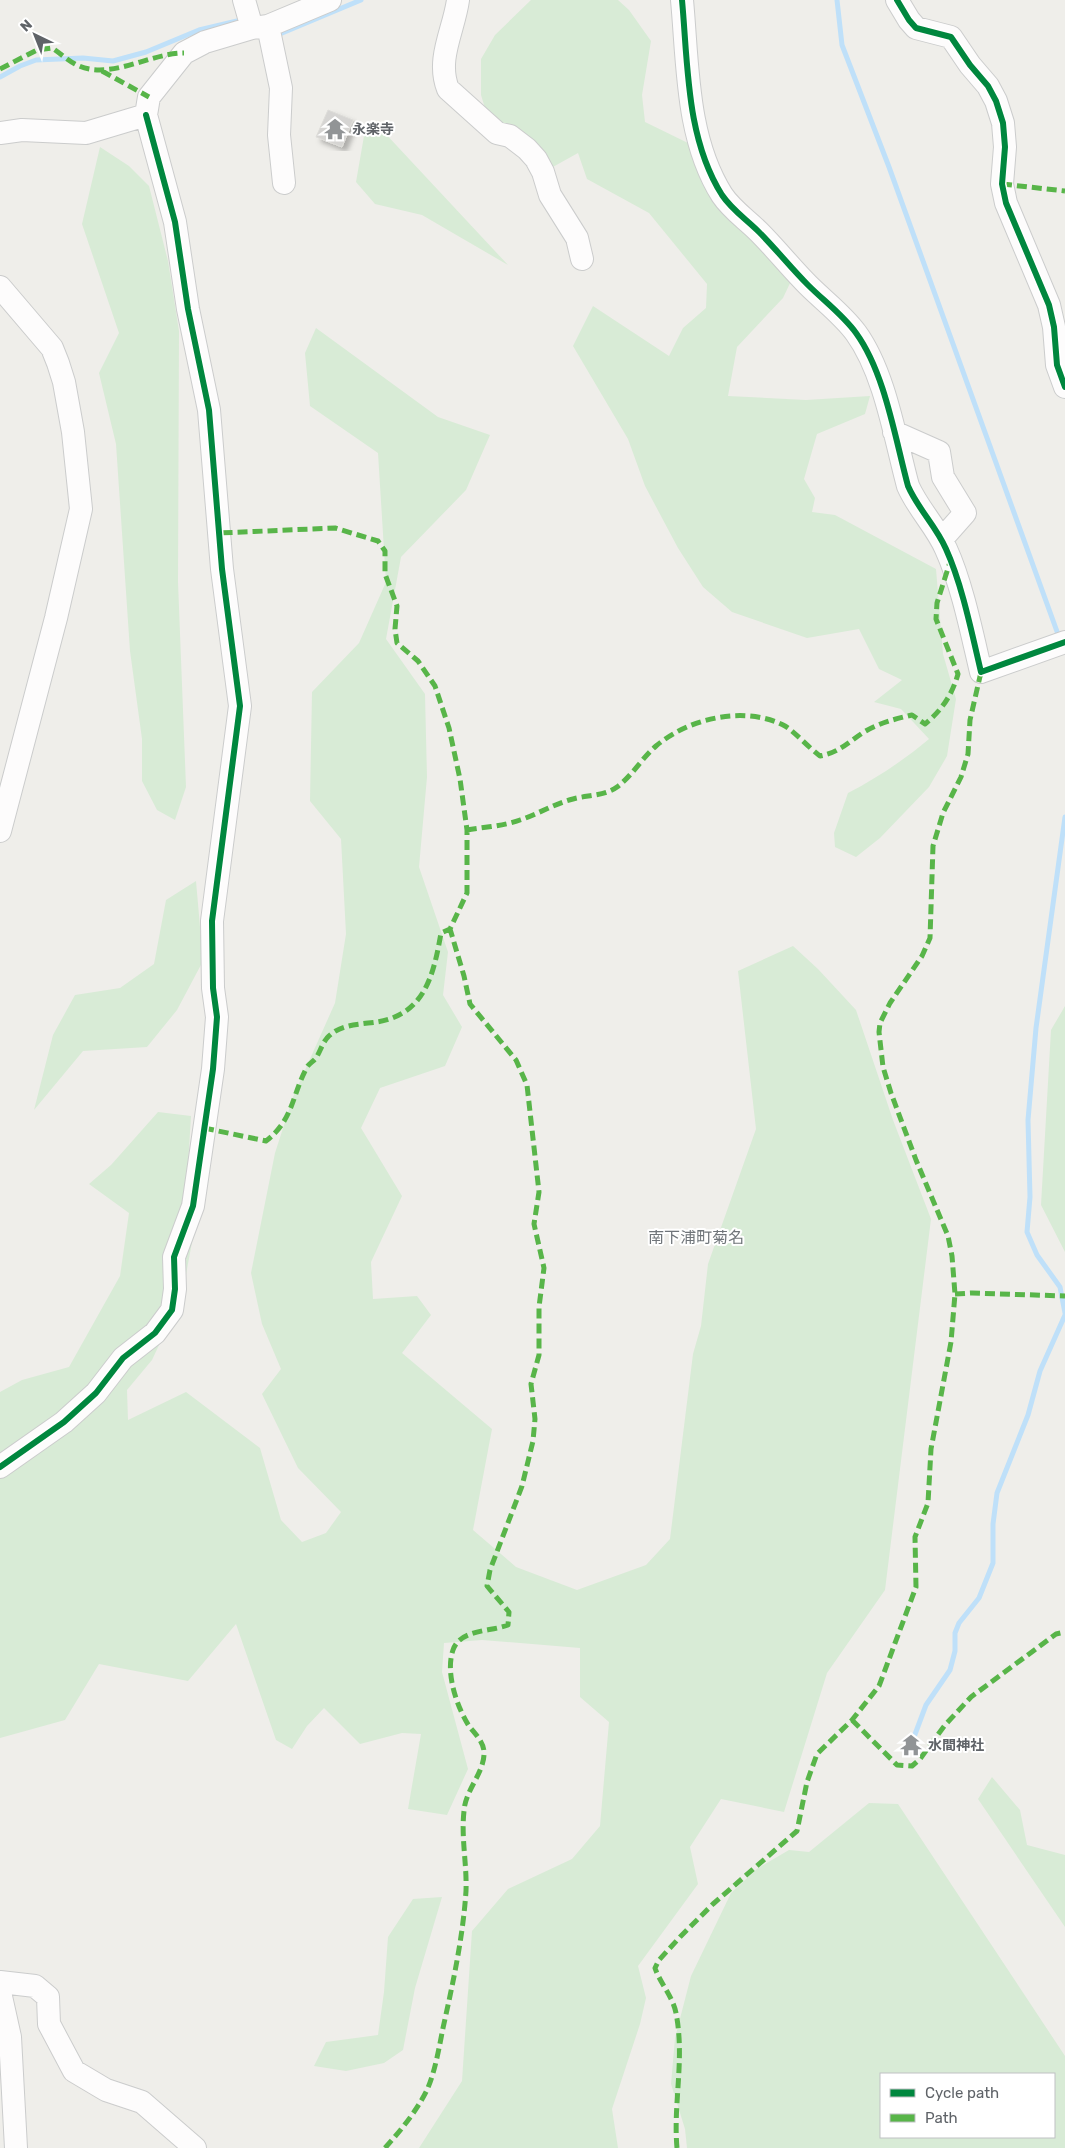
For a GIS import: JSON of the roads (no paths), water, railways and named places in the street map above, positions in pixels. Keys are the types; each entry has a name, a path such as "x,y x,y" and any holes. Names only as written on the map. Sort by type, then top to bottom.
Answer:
{"street":[{"path":"244,0 265,32 281,88 279,135 284,183"},
{"path":"0,1466 64,1422 96,1394 122,1358 155,1333 172,1310 175,1289 174,1257 193,1206 214,1061 217,1018 213,988 212,921 240,706 222,569 209,410 188,309 175,222 146,115 149,97 184,52 205,42 265,32 330,0"},
{"path":"458,0 451,36 443,55 444,79 448,89 497,133 510,136 527,149 536,159 543,172 550,195 577,238 582,260"},
{"path":"682,0 691,100 701,148 714,178 722,194 733,209 758,230 856,332 867,349 876,369 908,486 916,503 942,539 961,595 981,672 1055,646"},
{"path":"897,0 916,28 951,37 970,65 988,86 996,101 1003,123 1005,147 1002,184 1006,203 1049,305 1054,327 1057,365 1065,387"},
{"path":"0,133 22,130 86,133 146,115"},
{"path":"0,287 52,348 58,363 64,382 72,432 81,509 56,618 0,831"},
{"path":"894,432 939,452 943,477 965,514 942,539"},
{"path":"0,1982 35,1986 48,1996 49,2024 74,2071 106,2090 142,2102 195,2148"},
{"path":"0,1992 10,2037 16,2148"}],"waterway":[{"path":"275,36 361,0"},
{"path":"837,0 842,45 889,167 1059,637"},
{"path":"0,77 36,60 83,58 113,61 146,52 199,30 237,21"},
{"path":"1065,817 1036,1028 1028,1120 1030,1197 1027,1232 1037,1255 1060,1287 1065,1313"},
{"path":"911,1745 926,1705 950,1670 955,1651 955,1633 959,1623 979,1598 993,1563 993,1524 997,1493 1028,1415 1040,1371 1065,1315"}],"place":[{"name":"永楽寺","path":"335,129"},
{"name":"水間神社","path":"911,1745"}],"district":[{"name":"南下浦町菊名","path":"696,1237"}]}
